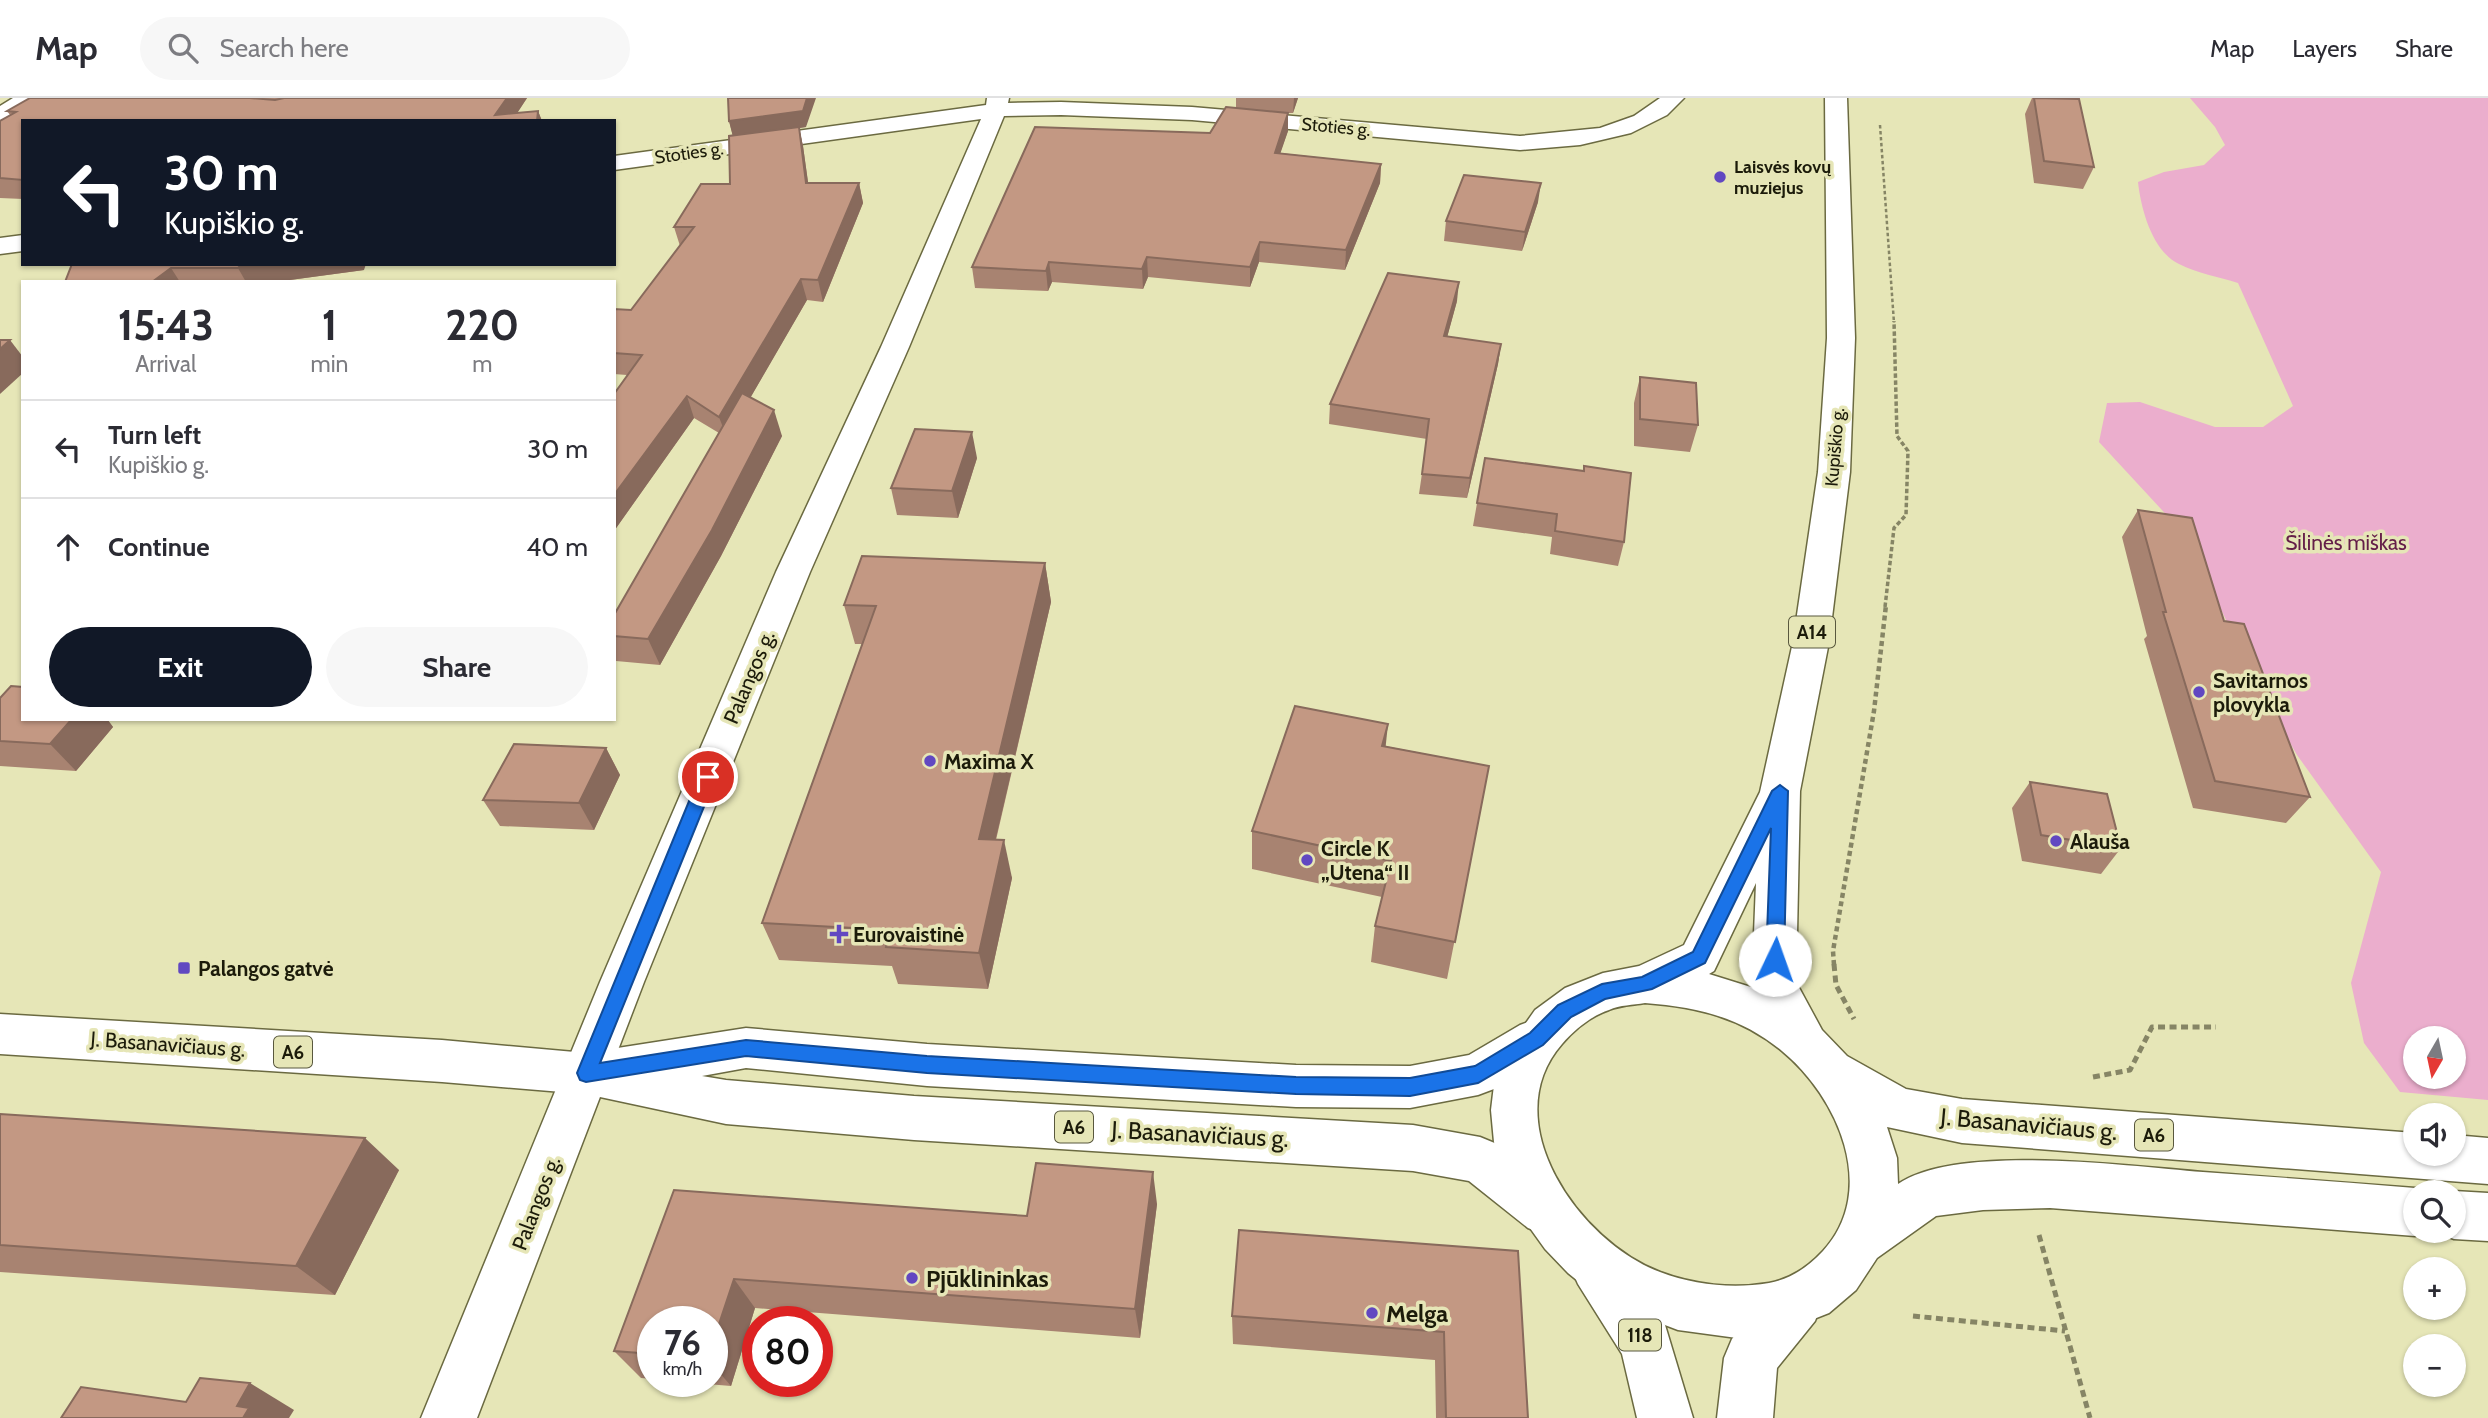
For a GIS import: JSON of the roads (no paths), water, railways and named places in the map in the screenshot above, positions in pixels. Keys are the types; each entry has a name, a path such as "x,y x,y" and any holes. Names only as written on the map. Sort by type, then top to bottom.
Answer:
{"main road":[{"path":"0,115 28,98"},
{"name":"Stoties g.","path":"616,163 997,104 1123,109 1520,143 1553,142 1608,132 1645,120 1665,107 1673,98"},
{"name":"Kupiškio g.","path":"1836,98 1841,338 1835,462 1811,642 1780,791 1774,984 1820,1058 1857,1110 1873,1153 1875,1198 1863,1239"},
{"name":"Palangos g.","path":"449,1418 586,1073 793,572 895,347 997,104"},
{"path":"0,246 21,243"},
{"name":"Kupiškio g.","path":"1645,984 1699,958 1780,791"},
{"path":"1796,1302 1747,1312 1693,1308 1641,1291 1593,1261 1546,1211 1523,1166 1514,1119 1518,1076 1536,1039 1564,1011 1602,992 1645,984 1687,987 1730,998 1771,1017 1820,1058"},
{"name":"J. Basanavičiaus g.","path":"0,1034 442,1061 586,1073 726,1102 914,1118 1412,1148 1479,1160 1546,1211"},
{"name":"J. Basanavičiaus g.","path":"586,1073 746,1048 927,1065 1296,1086 1410,1087 1478,1074 1536,1039"},
{"name":"J. Basanavičiaus g.","path":"1820,1058 1898,1109 1962,1121 2488,1161"},
{"path":"1745,1418 1751,1358 1796,1302 1836,1276 1863,1239 1926,1194 1983,1186 2050,1184 2403,1211"},
{"path":"2466,1216 2488,1217"},
{"name":"118","path":"1593,1261 1646,1344 1665,1418"}],"place":[{"name":"Laisvės kovų muziejus","path":"1720,177"},
{"name":"Savitarnos plovykla","path":"2199,692"},
{"name":"Maxima X","path":"930,761"},
{"name":"Alauša","path":"2056,841"},
{"name":"Circle K „Utena“ II","path":"1307,860"},
{"name":"Eurovaistinė","path":"839,934"},
{"name":"Palangos gatvė","path":"184,968"},
{"name":"Pjūklininkas","path":"912,1278"},
{"name":"Melga","path":"1372,1313"}],"park label":[{"name":"Šilinės miškas","path":"2346,542"}]}
